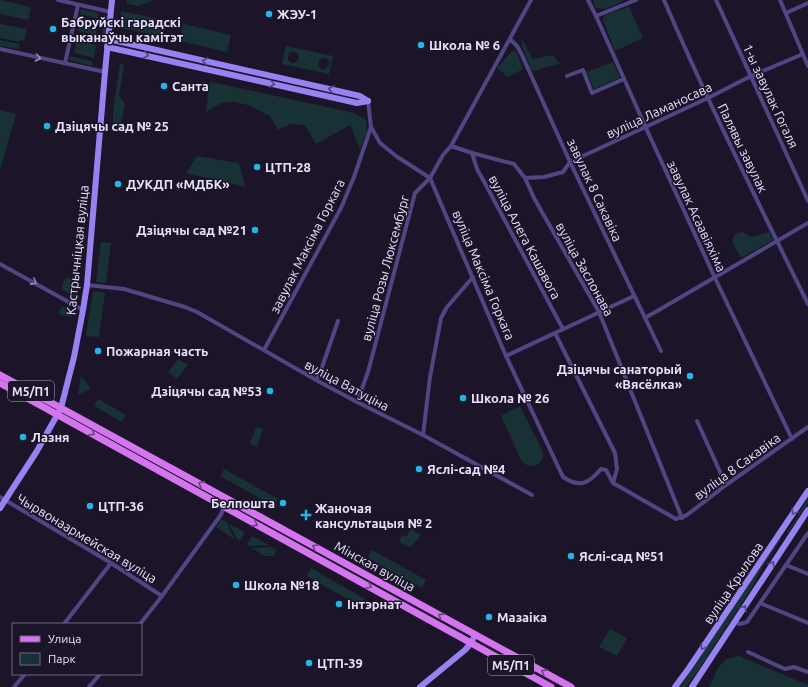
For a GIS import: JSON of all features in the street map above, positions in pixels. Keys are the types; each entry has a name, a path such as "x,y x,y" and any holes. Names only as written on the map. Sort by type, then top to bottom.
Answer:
{"main road":[{"name":"Кастрычніцкая вуліца","path":"0,508 3,498 60,411 73,362 87,285 112,0"},
{"path":"108,39 360,96 368,101"},
{"path":"108,47 358,103 368,101"},
{"name":"Мінская вуліца","path":"0,375 224,507 551,687"},
{"name":"Мінская вуліца","path":"0,382 60,411 228,499 571,687"},
{"name":"вуліца Крылова","path":"675,687 808,491"},
{"name":"вуліца Крылова","path":"692,687 808,510"},
{"path":"780,533 789,539"},
{"path":"420,687 464,650 471,643 475,635"}],"street":[{"path":"58,0 111,12"},
{"name":"вуліца Розы Люксембург","path":"357,402 368,372 415,193 430,178 443,155 451,146 531,0"},
{"name":"завулак Асаавіяхіма","path":"588,0 715,278 792,439"},
{"path":"596,16 636,0"},
{"name":"Палявы завулак","path":"664,0 708,98 808,304"},
{"name":"1-ы завулак Гогаля","path":"716,0 808,201"},
{"path":"780,0 808,66"},
{"path":"786,13 808,3"},
{"path":"65,63 78,5"},
{"name":"завулак 8 Сакавіка","path":"510,39 518,46 570,162 661,351"},
{"path":"0,49 105,72"},
{"name":"вуліца Ламаносава","path":"525,178 544,177 563,172 570,162 646,128 751,76 803,54"},
{"path":"567,76 583,70 592,93 624,79"},
{"path":"368,101 371,127 380,143 396,156 430,178"},
{"name":"завулак Максіма Горкага","path":"264,350 341,208 354,178 371,127"},
{"name":"вуліца Заслонава","path":"451,146 472,154 514,164 525,178 534,198 599,312 682,518"},
{"name":"вуліца Алега Кашавога","path":"472,154 487,187 563,329"},
{"name":"вуліца Максіма Горкага","path":"430,178 506,356 563,477 577,484 584,483 596,475 600,469 606,470 613,483"},
{"path":"645,318 808,223"},
{"path":"0,264 83,310"},
{"path":"423,435 430,377 441,318 447,307 473,277"},
{"name":"вуліца Ватуціна","path":"87,285 124,289 197,312 316,380 423,435 532,495"},
{"path":"506,356 634,296"},
{"path":"316,380 320,373 338,321"},
{"path":"555,333 615,453 617,469 613,483"},
{"path":"696,421 726,485"},
{"name":"вуліца 8 Сакавіка","path":"613,483 676,520 682,518 808,427"},
{"name":"Чырвонаармейская вуліца","path":"3,498 111,563 162,596"},
{"path":"141,623 220,516 228,499"},
{"path":"734,622 740,624 747,622 808,533"},
{"path":"65,623 111,563"},
{"path":"786,565 808,574"},
{"path":"760,603 808,623"},
{"path":"748,652 786,669 794,667 808,672"},
{"path":"14,687 24,675"},
{"path":"89,687 99,675"}],"green space":[{"path":"0,0 31,8 28,20 0,14"},
{"path":"127,0 152,1 138,6 127,4"},
{"path":"593,0 625,0 605,9 596,8"},
{"path":"629,7 643,38 615,51 603,20 605,15"},
{"path":"81,9 98,13 98,19 80,14"},
{"path":"121,11 164,20 161,36 120,28"},
{"path":"104,15 108,17 106,39 102,37"},
{"path":"81,17 97,22 96,35 78,31"},
{"path":"0,24 27,29 24,41 20,40 20,42 0,38"},
{"path":"183,24 231,35 227,52 180,41"},
{"path":"522,39 533,59 553,55 560,64 532,71 522,46"},
{"path":"0,40 20,44 19,49 0,46"},
{"path":"77,41 96,45 94,58 74,53"},
{"path":"286,46 333,56 329,74 282,64","holes":["290,52 295,52 298,54 299,59 296,62 292,63 288,60","323,58 328,59 330,63 328,67 323,70 318,65 319,60"]},
{"path":"516,51 523,69 508,77 497,68 511,52"},
{"path":"70,56 92,61 92,66 69,60"},
{"path":"613,62 620,78 594,89 587,72"},
{"path":"120,63 124,66 119,95 125,104 120,128 113,125 113,114"},
{"path":"211,82 354,113 366,120 367,131 360,149 350,125 316,144 305,125 291,124 278,130 270,116 248,105 234,102 223,102 206,112 209,84"},
{"path":"0,110 16,114 0,171"},
{"path":"197,156 239,163 245,187 186,173"},
{"path":"742,232 751,237 769,232 773,240 741,258 732,241 735,234"},
{"path":"101,242 111,243 106,283 96,282"},
{"path":"65,278 76,279 75,297 61,289"},
{"path":"93,291 105,293 99,337 86,336"},
{"path":"62,306 73,312 72,317 58,313"},
{"path":"178,359 188,365 177,379 168,372"},
{"path":"81,376 90,389 78,395"},
{"path":"98,399 126,415 122,422 94,406"},
{"path":"520,406 543,452 541,461 533,466 522,462 501,416"},
{"path":"256,428 263,428 257,447 250,443"},
{"path":"224,469 278,499 274,506 220,476"},
{"path":"808,497 808,503 788,533 787,532"},
{"path":"221,519 227,522 234,539 216,527"},
{"path":"229,524 245,532 240,541 237,539"},
{"path":"411,529 421,535 411,547 399,542 402,535 406,537"},
{"path":"252,536 269,545 249,546 247,544"},
{"path":"780,538 781,539 761,570 752,588 696,674 686,687 680,687"},
{"path":"271,547 277,550 273,556 265,556 252,548"},
{"path":"372,550 426,580 422,588 368,558"},
{"path":"311,568 365,599 360,606 308,577 307,575"},
{"path":"610,629 627,638 617,656 599,647"},
{"path":"739,656 808,685 808,687 709,687 719,666 727,659"}],"place":[{"name":"ЖЭУ-1","path":"269,14"},
{"name":"Бабруйскі гарадскі выканаўчы камітэт","path":"53,29"},
{"name":"Школа № 6","path":"421,45"},
{"name":"Санта","path":"164,86"},
{"name":"Дзіцячы сад № 25","path":"47,126"},
{"name":"ЦТП-28","path":"257,167"},
{"name":"ДУКДП «МДБК»","path":"118,184"},
{"name":"Дзіцячы сад №21","path":"255,230"},
{"name":"Пожарная часть","path":"98,351"},
{"name":"Дзіцячы санаторый «Вясёлка»","path":"690,376"},
{"name":"Дзіцячы сад №53","path":"270,391"},
{"name":"Школа № 26","path":"463,398"},
{"name":"Лазня","path":"23,437"},
{"name":"Яслі-сад №4","path":"419,469"},
{"name":"Белпошта","path":"283,503"},
{"name":"ЦТП-36","path":"90,506"},
{"name":"Жаночая кансультацыя № 2","path":"306,515"},
{"name":"Яслі-сад №51","path":"571,556"},
{"name":"Школа №18","path":"236,585"},
{"name":"Інтэрнат","path":"339,604"},
{"name":"Мазаіка","path":"489,617"},
{"name":"ЦТП-39","path":"309,663"}]}
